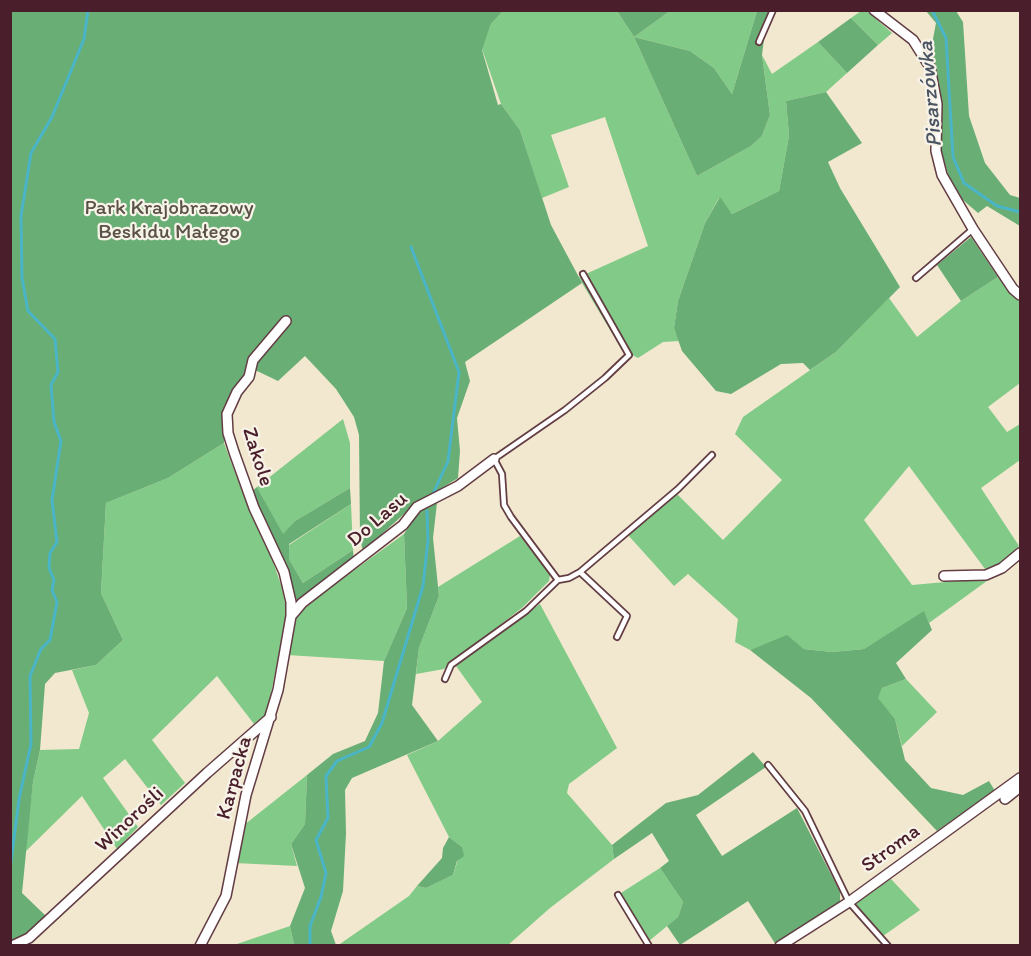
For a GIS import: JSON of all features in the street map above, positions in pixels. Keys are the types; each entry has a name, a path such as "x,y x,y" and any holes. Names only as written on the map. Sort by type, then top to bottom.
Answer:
{"street":[{"path":"874,10 913,40 930,67 937,104 936,151 942,176 973,229 1013,289 1020,295"},
{"name":"Zakole","path":"286,321 253,360 249,377 237,392 227,414 228,433 254,508 284,572 291,602 291,616"},
{"name":"Do Lasu","path":"291,616 302,603 404,525 417,507 458,486 494,459"},
{"path":"944,576 986,575 1002,568 1020,553"},
{"name":"Karpacka","path":"200,945 225,897 246,795 271,717 291,616"},
{"name":"Winorośli","path":"12,945 29,938 207,773 271,717"},
{"name":"Stroma","path":"780,945 849,902 1020,778"},
{"path":"1005,799 1020,787"}],"lane":[{"path":"759,42 773,10"},
{"path":"916,278 973,229"},
{"path":"558,580 504,505 502,474 494,459 565,410 605,378 629,355 583,274"},
{"path":"445,679 451,665 526,611 558,580 569,578 580,572 678,489 712,455"},
{"path":"580,572 627,616 617,637"},
{"path":"768,765 805,811 849,902 888,945"},
{"path":"618,895 649,945"}],"green space":[{"name":"Park Krajobrazowy Beskidu Małego","path":"11,11 503,11 491,24 482,50 498,105 501,104 520,130 551,225 582,283 465,362 470,381 457,418 460,451 458,478 413,506 363,551 360,539 359,435 354,417 336,389 305,356 278,381 253,369 224,406 224,443 168,478 106,503 101,593 123,640 96,665 55,673 45,684 40,750 33,782 22,893 46,916 26,934 11,941"},
{"path":"503,11 617,11 634,37 697,176 751,146 762,136 770,115 762,55 772,74 818,42 847,73 826,92 786,101 789,136 779,191 732,214 719,198 705,223 678,301 674,328 679,341 663,342 638,358 622,350 582,283 579,277 648,246 605,117 551,135 569,187 542,198 520,130 501,104 482,49 491,24"},
{"path":"617,11 670,11 634,37"},
{"path":"670,11 757,11 732,94 714,68 690,51 634,37"},
{"path":"757,11 769,11 758,38 764,39 762,55 770,115 762,136 751,146 697,176 634,37 690,51 714,68 732,94"},
{"path":"861,11 867,11 892,33 878,45 851,18"},
{"path":"926,11 956,11 963,22 969,116 985,163 1010,195 1020,198 1020,226 987,206 978,213 963,200 951,184 942,153 939,85 930,55 936,23"},
{"path":"851,18 878,45 847,73 818,42"},
{"path":"826,92 862,143 828,162 840,188 900,287 836,352 810,370 803,363 781,364 731,394 716,391 682,351 674,328 678,301 705,223 720,197 732,214 779,191 789,136 786,101"},
{"path":"971,237 998,277 961,301 937,265"},
{"path":"998,277 1020,302 1020,383 988,407 1007,432 1020,424 1020,460 981,488 1019,546 1001,563 985,569 909,466 864,520 912,585 991,578 929,623 924,612 864,649 832,652 804,649 787,636 750,650 735,642 738,619 688,574 674,586 628,535 677,494 723,540 782,480 735,434 743,417 836,352 889,298 917,337 961,301"},
{"path":"343,419 350,443 350,488 295,521 283,535 257,487"},
{"path":"224,443 248,507 267,544 282,588 287,613 267,713 254,724 217,676 152,740 185,783 161,805 125,759 103,778 138,827 117,849 82,796 25,852 33,782 40,750 79,749 89,713 72,670 96,665 123,640 101,593 106,503 168,478"},
{"path":"257,487 283,534 295,521 350,488 351,504 289,544 289,559 303,583 353,550 354,561 299,601 294,598 279,550 251,492"},
{"path":"437,503 433,538 439,596 419,648 412,705 438,741 352,778 345,790 346,833 343,891 331,931 336,945 294,945 290,926 305,888 291,844 305,824 307,775 333,754 365,741 378,713 384,661 407,608 404,534 419,511"},
{"path":"351,504 353,550 303,583 289,559 289,545"},
{"path":"404,534 407,608 384,661 287,655 296,617 309,603"},
{"path":"520,536 550,574 549,581 523,607 444,669 416,674 419,648 439,596 438,587"},
{"path":"540,604 617,748 569,784 567,793 612,845 614,859 550,908 508,945 337,946 409,896 417,886 426,888 453,875 462,847 449,837 407,755 438,741 482,702 456,666"},
{"path":"924,611 932,630 896,663 906,679 882,688 878,698 895,719 905,760 931,788 963,795 989,781 995,791 937,831 811,698 750,650 787,635 804,649 832,652 864,649"},
{"path":"906,679 937,712 902,746 895,719 877,698 882,688"},
{"path":"753,752 766,767 696,815 722,856 797,808 840,892 840,904 776,945 748,901 680,945 667,926 678,917 683,902 660,868 669,861 652,833 614,859 612,845 666,803 698,795"},
{"path":"307,775 305,824 291,844 297,866 235,863 244,825"},
{"path":"449,837 462,847 464,856 457,861 453,875 426,888 417,886 442,858 443,848"},
{"path":"660,868 683,902 678,917 649,941 621,893"},
{"path":"891,879 920,910 883,936 856,905 859,898"},
{"path":"290,926 294,945 231,946"}],"waterway":[{"path":"10,869 19,799 31,744 30,676 41,649 50,640 57,602 52,590 54,580 49,568 50,553 57,542 52,500 61,441 54,422 51,385 58,372 55,339 28,311 22,278 21,216 31,153 52,117 84,39 88,10"},
{"name":"Pisarzówka","path":"932,10 946,38 953,157 964,183 997,206 1020,212"},
{"path":"411,247 459,372 448,461 432,496"},
{"path":"310,946 310,926 321,897 326,873 316,840 328,818 326,776 337,761 369,747 382,723 423,586 428,540 427,511"}]}
